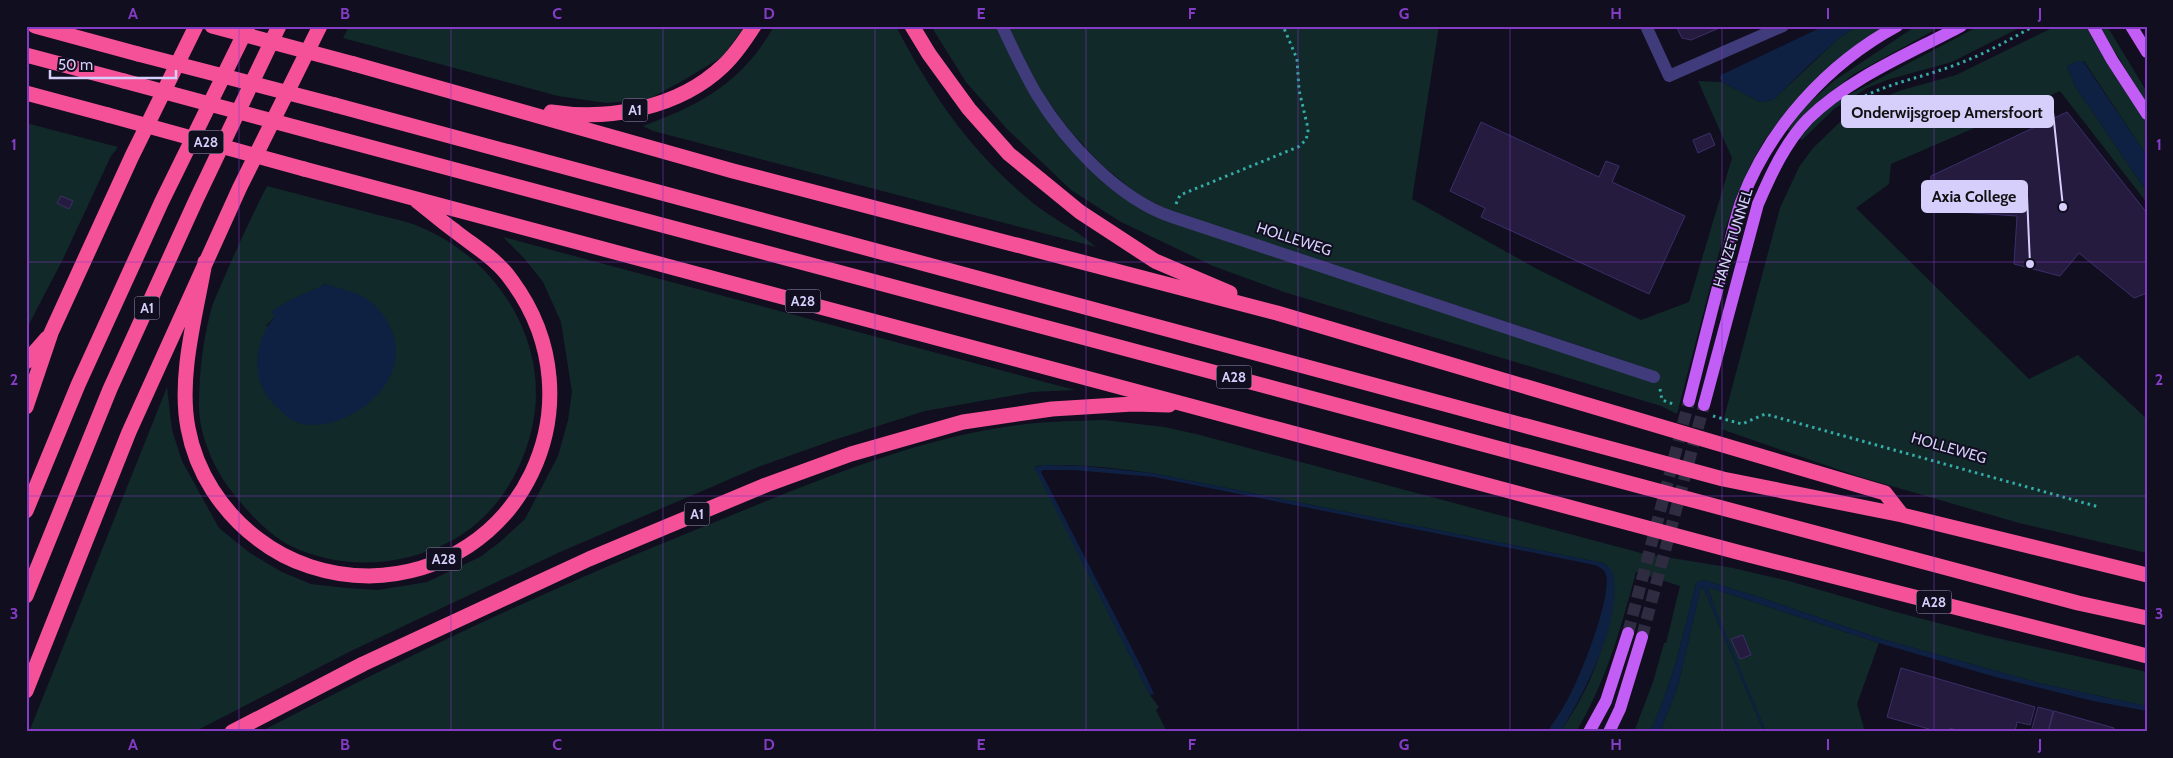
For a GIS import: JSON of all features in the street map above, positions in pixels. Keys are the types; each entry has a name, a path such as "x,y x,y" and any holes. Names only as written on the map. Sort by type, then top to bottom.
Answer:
{"highway":[{"name":"A28","path":"35,26 1723,479 1902,515 2147,575"},
{"path":"26,407 51,333 132,156 196,26"},
{"path":"212,26 733,171 1277,313 1884,492 1902,515"},
{"name":"A1","path":"26,511 78,386 162,201 248,26"},
{"name":"A1","path":"26,596 110,389 196,200 279,26"},
{"name":"A1","path":"26,690 129,432 205,262 320,26"},
{"name":"A1","path":"488,102 562,114 603,116 662,102 692,88 723,66 754,26"},
{"path":"912,26 929,54 969,109 1009,154 1080,212 1155,261 1277,313"},
{"name":"A28","path":"26,55 2068,601 2147,618"},
{"name":"A28","path":"26,93 1741,553 2147,656"},
{"name":"A28","path":"205,262 186,376 185,402 193,450 207,480 230,514 266,545 286,556 334,573 381,575 406,572 427,566 473,544 509,510 536,463 544,442 549,415 550,386 548,363 539,329 525,299 511,278 489,255 412,197"},
{"path":"26,362 51,333"},
{"name":"A1","path":"232,732 363,664 589,559 766,485 851,454 963,422 1022,413 1052,409 1132,404 1193,405"}],"main road":[{"name":"HANZETUNNEL","path":"1685,404 1741,202 1768,147 1792,112 1826,77 1868,43 1897,26"},
{"name":"HANZETUNNEL","path":"1704,405 1753,220 1769,178 1787,146 1808,120 1838,94 1865,77 1961,26"},
{"path":"2093,26 2112,60 2147,114"},
{"path":"2131,26 2147,52"},
{"path":"1588,732 1606,701 1628,633"},
{"path":"1610,732 1620,708 1642,637"}],"street":[{"name":"HOLLEWEG","path":"1002,26 1037,95 1066,134 1098,168 1134,198 1153,210 1654,377"},
{"path":"1646,26 1669,76 1783,26"}],"path":[{"path":"1172,217 1180,194 1298,147 1306,140 1308,131 1299,90 1297,59 1283,26"},
{"path":"1857,100 1890,84 1954,66 1978,56 2034,26"},
{"path":"1654,377 1658,380 1662,400 1685,404"},
{"name":"HOLLEWEG","path":"1724,420 1742,424 1765,414 2099,507"}],"green space":[{"path":"349,26 745,26 722,57 684,80 649,99 607,103 558,96 343,38"},
{"path":"774,26 896,26 939,100 972,143 991,164 1033,203 1096,247 653,131 643,126 684,109 719,89 748,63 762,46"},
{"path":"931,26 996,26 1020,76 1131,203 1632,363 1170,211 1137,194 1101,164 1070,131 1041,92 1008,26 1439,26 1412,199 1537,269 1641,320 1689,302 1732,158 1698,81 1722,82 1760,102 1773,100 1838,39 1857,26 1884,26 1874,33 1781,119 1766,138 1754,158 1735,200 1725,230 1677,414 1661,406 1284,292 1213,266 1121,222 1071,190 1007,129 966,82"},
{"path":"1916,26 1942,26 1854,74 1823,98 1790,131 1788,130 1803,108 1835,80"},
{"path":"1979,26 2023,26 1952,62 1890,79 1867,88 1834,109 1802,140 1800,138 1819,116 1841,99"},
{"path":"2056,26 2087,26 2147,120 2147,156 2084,61 2078,61 2067,66 2075,86 2147,192 2147,203 2060,91 1891,164 1889,184 1856,208 2029,379 2078,355 2147,419 2147,553 2019,523 1857,476 1721,429 1780,208 1799,167 1813,148 1841,121 1871,102 1902,90 1956,75"},
{"path":"2099,26 2107,26 2147,92 2147,104"},
{"path":"26,123 118,147 111,156 62,261 26,330"},
{"path":"267,186 420,227 449,242 474,261 496,284 514,310 527,338 534,369 536,400 531,432 520,465 502,496 478,522 449,542 411,557 391,561 350,562 310,554 283,542 261,524 229,488 216,466 205,442 199,405 202,357 208,321 239,243","holes":["325,284 357,295 372,304 392,332 266,326 275,316"]},
{"path":"503,237 1075,390 1032,392 925,411 758,467 560,552 351,651 194,732 29,732 167,387 172,430 182,461 219,528 250,553 282,572 311,584 378,590 427,582 480,557 525,519 558,456 568,420 572,392 561,322 543,282 524,258"},
{"path":"1104,420 1164,427 1196,434 1641,553 1733,568 1789,581 1988,636 2147,672 2147,706 2043,684 1882,639 1703,580 1696,583 1671,677 1650,732 1634,732 1653,682 1664,643 1666,643 1680,586 1636,572 1612,654 1587,713 1576,732 1560,732 1589,682 1610,619 1614,601 1614,584 1611,571 1603,563 1151,473 1093,466 1050,465 1035,466 1150,695 1159,707 1156,710 1167,732 260,732 482,622 652,547 823,479 900,452 978,432 1039,423"},
{"path":"1701,586 1705,591 1764,732 1660,732 1678,686"},
{"path":"1708,587 1879,643 1857,704 1865,732 1766,732 1715,610"}],"water":[{"path":"1824,26 1857,26 1838,39 1773,100 1760,102 1722,82 1721,75"},
{"path":"2083,61 2147,156 2147,192 2075,86 2067,66"},
{"path":"326,284 355,293 371,302 386,319 394,337 396,354 392,371 384,387 371,401 355,413 336,421 319,425 308,425 290,419 265,393 259,378 259,349 269,323 275,316 271,312 288,301"},
{"path":"1045,465 1083,466 1151,473 1603,563 1612,570 1614,589 1613,609 1608,631 1600,654 1570,716 1560,732 1547,732 1570,695 1585,661 1599,621 1604,602 1606,575 1599,567 1154,477 1073,470 1043,470 1041,472 1142,668 1154,694 1150,695 1034,467"},
{"path":"1703,580 1882,639 2043,684 2147,706 2147,711 2093,701 1992,676 1879,643 1708,587 1766,732 1764,732 1705,591 1701,586 1678,686 1660,732 1650,732 1671,677 1696,583"}],"building":[{"path":"1676,26 1724,26 1691,40 1682,38"},
{"path":"2067,112 2147,213 2147,293 2134,298 2079,253 2060,276 2014,264 2017,216 1928,210 1931,176"},
{"path":"1481,122 1599,177 1606,161 1619,166 1612,182 1685,216 1649,294 1481,217 1485,208 1450,191"},
{"path":"1710,133 1715,145 1698,153 1693,140"},
{"path":"61,196 73,201 69,209 57,203"},
{"path":"1743,635 1751,655 1740,659 1731,639"},
{"path":"1901,668 2035,707 2030,725 2017,722 2015,732 1961,732 1950,728 1949,732 1939,732 1887,717"},
{"path":"2038,707 2053,711 2048,732 2031,732"},
{"path":"2054,711 2114,728 2114,732 2048,732"}],"tunnel":[{"path":"1628,633 1689,401"},
{"path":"1642,637 1704,405"}],"place":[{"name":"Onderwijsgroep Amersfoort","path":"2063,207"},
{"name":"Axia College","path":"2030,264"}]}
